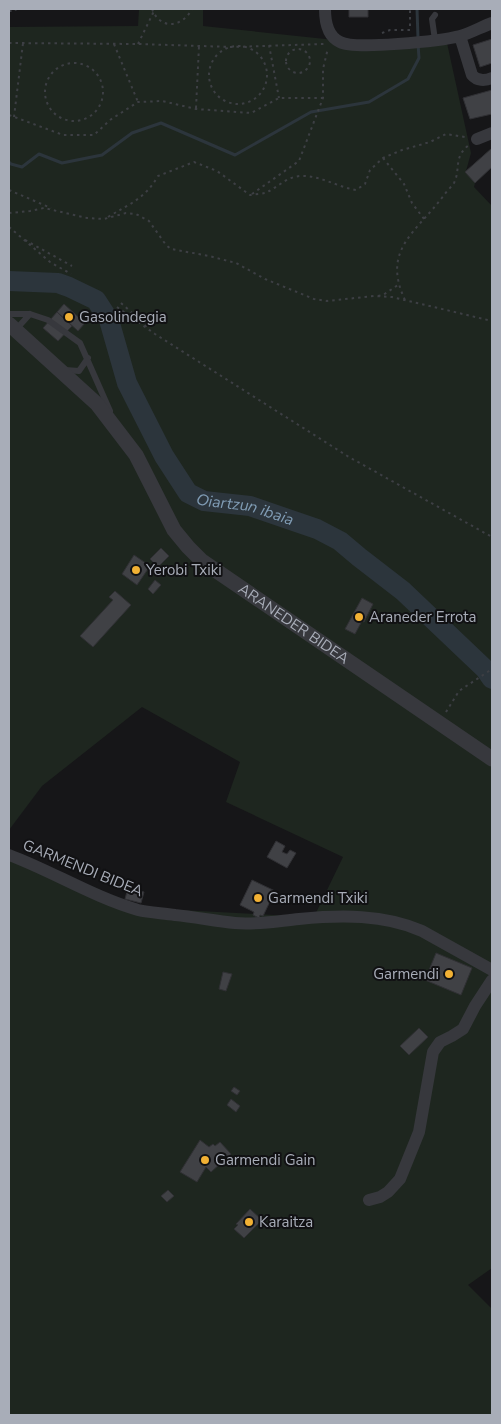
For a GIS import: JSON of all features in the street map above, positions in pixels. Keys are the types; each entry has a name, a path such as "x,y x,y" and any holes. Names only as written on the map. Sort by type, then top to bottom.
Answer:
{"street":[{"path":"326,9 325,20 332,36 339,42 357,46 410,43 460,36 492,23"},
{"path":"460,36 474,78 482,80 492,78"},
{"path":"477,139 492,133"},
{"name":"ARANEDER BIDEA","path":"10,321 97,404 118,430 136,455 174,530 202,560 492,759"},
{"name":"GARMENDI BIDEA","path":"9,855 89,891 139,910 236,923 258,924 332,916 367,917 397,922 422,931 492,970"},
{"path":"369,1200 380,1197 388,1192 400,1179 419,1132 433,1052 440,1042 463,1029 492,980"}],"lane":[{"path":"432,40 432,19 435,15"},
{"path":"10,321 20,325 30,314"},
{"path":"10,321 30,314 48,320 80,343 118,430"},
{"path":"61,370 79,370 88,358"}],"path":[{"path":"9,11 16,9"},
{"path":"153,10 157,18 164,23 172,24 181,22 192,9"},
{"path":"373,45 374,36 390,30 410,30 410,9"},
{"path":"138,44 153,10"},
{"path":"9,43 138,44 232,47 251,49 264,63 266,81 256,98 238,104 229,103 220,98 214,92 210,83 211,64 223,50 232,47 269,44 329,44 323,69 323,98 299,161 250,195"},
{"path":"14,117 23,43"},
{"path":"114,44 138,102"},
{"path":"269,44 279,98"},
{"path":"196,108 199,46"},
{"path":"296,48 304,49 310,55 310,63 307,70 300,73 292,72 286,66 285,58 289,51 296,48"},
{"path":"66,64 88,66 94,70 103,84 103,99 100,106 96,112 83,120 75,122 60,118 54,114 46,101 45,93 48,78 52,72 66,64"},
{"path":"9,115 63,135 94,135 110,120 138,102 162,100 196,108 251,113 279,98 323,98"},
{"path":"104,219 142,197 158,176 194,162 217,171 250,195 266,193 283,182 299,176 318,178 344,188 356,190 365,184 370,170 383,158 430,142 446,134 477,139"},
{"path":"405,300 398,285 396,268 401,249 408,237 454,182 458,160 464,149 477,139"},
{"path":"383,158 404,184 412,203 424,219"},
{"path":"9,190 53,209"},
{"path":"9,213 44,208 87,218 104,219 126,213 136,214 149,221 166,246 171,249 236,263 265,279 314,299 327,301 382,295 398,285"},
{"path":"9,227 50,262 71,274"},
{"path":"21,237 72,266"},
{"path":"374,296 392,297 492,321"},
{"path":"121,303 155,334"},
{"path":"117,307 155,334 349,458 492,537"},
{"path":"440,722 459,691 492,670"}],"shaded area":[{"path":"139,9 203,9 203,26 335,40 447,43 471,153 466,171 492,148 492,167 475,183 474,187 492,206 492,1268 468,1285 492,1309 492,1415 9,1415 9,850 141,908 314,917 343,857 226,802 240,762 142,707 42,786 9,830 9,27 138,26"}],"building":[{"path":"349,9 368,9 368,17 349,17"},
{"path":"492,39 492,63 480,67 473,45"},
{"path":"492,90 492,114 470,119 463,98"},
{"path":"492,148 492,167 475,183 465,172"},
{"path":"64,304 85,323 78,331 57,312"},
{"path":"57,312 72,326 58,341 43,328"},
{"path":"161,548 169,556 158,567 150,559"},
{"name":"Yerobi Txiki","path":"134,555 150,566 137,585 122,574"},
{"path":"155,580 161,585 153,594 148,589"},
{"path":"115,591 131,605 93,647 80,636 113,600 109,597"},
{"name":"Araneder Errota","path":"362,598 373,604 364,622 362,621 355,634 345,629"},
{"path":"276,841 285,846 282,852 287,854 290,850 296,853 287,868 267,857"},
{"name":"Garmendi Txiki","path":"252,880 275,891 263,916 260,915 259,918 253,915 254,912 240,905"},
{"path":"128,888 144,892 141,903 125,899"},
{"name":"Garmendi","path":"436,953 472,968 461,995 425,980"},
{"path":"223,972 232,974 226,991 219,989"},
{"path":"419,1028 428,1037 409,1055 400,1046"},
{"path":"234,1087 240,1091 237,1095 231,1091"},
{"path":"231,1099 240,1106 236,1112 227,1105"},
{"name":"Garmendi Gain","path":"200,1140 209,1147 213,1144 215,1146 220,1142 231,1154 211,1172 206,1167 197,1182 180,1172"},
{"path":"168,1190 174,1196 167,1202 161,1196"},
{"name":"Karaitza","path":"250,1209 262,1220 244,1238 234,1229 238,1225 236,1224"}],"waterway":[{"path":"417,9 418,38"},
{"path":"9,162 22,167 39,154 62,163 102,155 132,133 161,123 235,155 311,112 369,102 408,79 419,58 418,44"},
{"name":"Oiartzun ibaia","path":"9,281 58,283 96,300 109,320 127,383 164,456 188,493 204,501 250,506 317,529 340,541 403,591 485,669 492,679"}],"place":[{"name":"Gasolindegia","path":"69,317"},
{"name":"Yerobi Txiki","path":"136,570"},
{"name":"Araneder Errota","path":"359,617"},
{"name":"Garmendi Txiki","path":"258,898"},
{"name":"Garmendi","path":"449,974"},
{"name":"Garmendi Gain","path":"205,1160"},
{"name":"Karaitza","path":"249,1222"}]}
